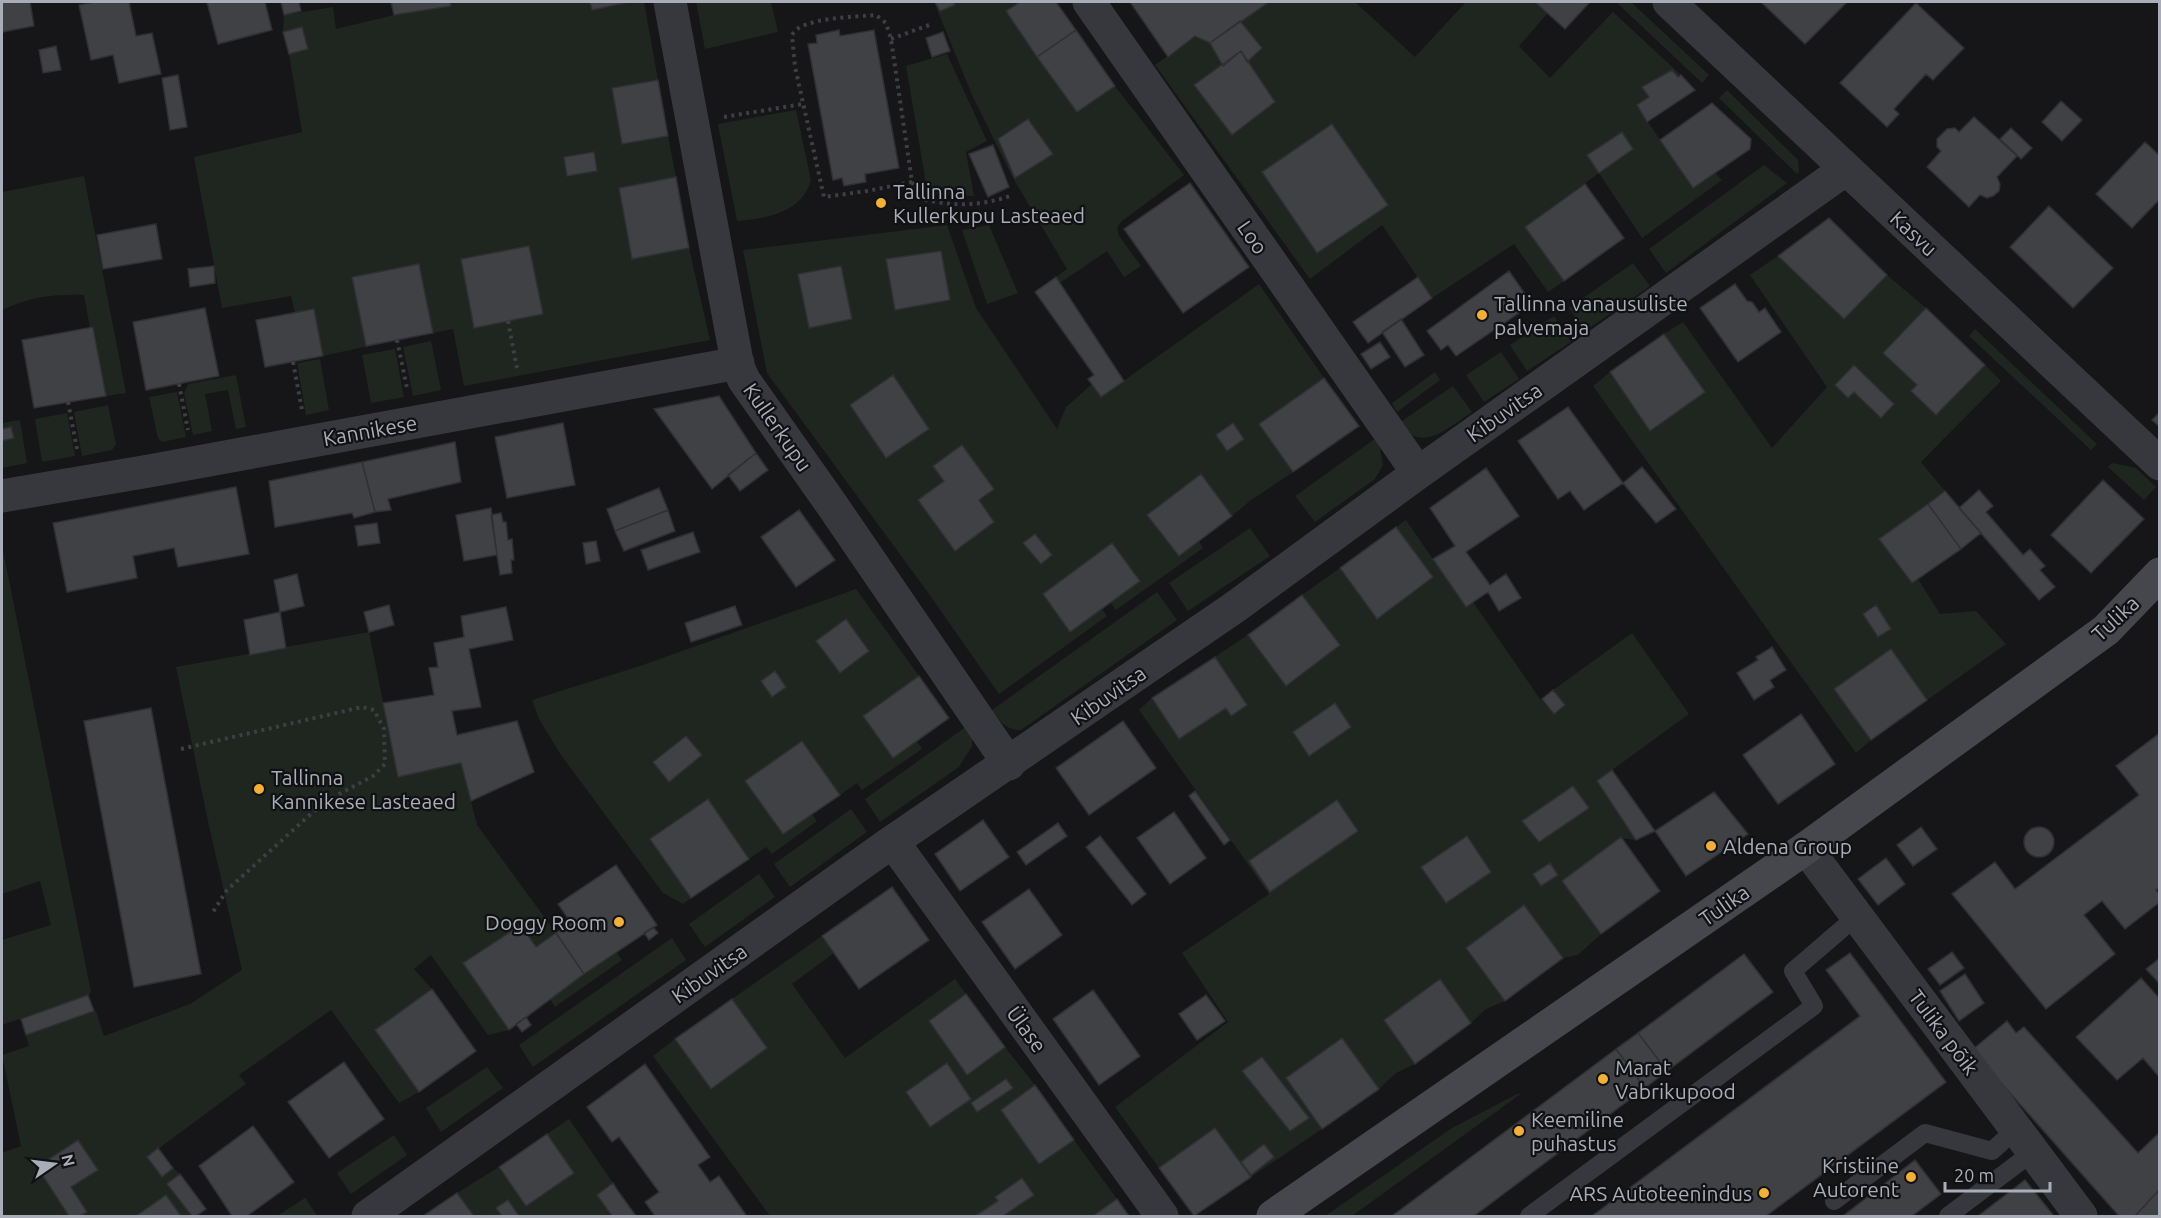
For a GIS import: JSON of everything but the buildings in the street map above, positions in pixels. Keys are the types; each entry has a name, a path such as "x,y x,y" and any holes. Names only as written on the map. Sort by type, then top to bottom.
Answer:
{"main road":[{"name":"Tulika","path":"1273,1216 1806,848 2106,630 2160,574"}],"street":[{"name":"Kullerkupu","path":"670,2 738,363 744,380 828,498 1009,764"},
{"name":"Loo","path":"1089,2 1418,473"},
{"name":"Kasvu","path":"1669,2 2160,464"},
{"name":"Kibuvitsa","path":"368,1216 892,842 1235,607 1418,473 1846,169"},
{"name":"Kannikese","path":"2,496 738,363"},
{"name":"Ülase","path":"892,842 1162,1216"},
{"name":"Tulika põik","path":"1806,848 2081,1216"}],"lane":[{"path":"1530,1216 1814,1006 1793,971 1857,916"},
{"path":"1833,1201 1926,1134 1992,1151 2031,1150"},
{"path":"1948,1216 2031,1150"}],"path":[{"path":"912,182 824,197 795,67 792,35 794,31 801,26 825,20 876,15 886,24 891,39 912,182 922,199 940,204 982,204 1012,195"},
{"path":"891,39 929,25"},
{"path":"693,122 804,104"},
{"path":"508,321 518,375"},
{"path":"397,340 407,390"},
{"path":"293,362 304,419"},
{"path":"178,384 190,439"},
{"path":"68,402 79,458"},
{"path":"181,749 362,706 374,711 384,729 385,764 373,776 341,793 313,812 227,890 213,912"}],"shaded area":[{"path":"450,2 590,2 592,10 629,2 644,2 658,80 612,88 622,144 668,136 676,177 620,188 632,258 689,248 710,340 464,386 453,329 433,333 419,264 352,277 368,346 323,356 314,309 295,313 291,296 222,308 194,157 302,132 289,54 308,48 302,27 283,32 284,15 333,7 336,29 394,15 450,6","holes":["594,152 597,171 567,175 564,157","529,246 543,314 474,328 461,259"]},
{"path":"696,2 771,2 778,32 705,49"},
{"path":"934,2 940,11 954,5 953,2 1020,2 1006,11 1077,112 1115,86 1184,175 1122,221 1117,228 1119,236 1141,266 1124,277 1107,251 1060,283 1056,277 1067,269 1013,178 972,95","holes":["1028,120 1052,154 1016,178 998,140"]},
{"path":"1269,2 1355,2 1415,57 1466,2 1535,2 1548,13 1519,46 1550,78 1613,12 1681,75 1643,88 1649,97 1637,106 1693,188 1715,173 1722,180 1642,238 1599,173 1525,227 1564,281 1548,292 1514,244 1432,298 1382,225 1310,279 1155,65 1195,36 1210,43 1223,66 1194,86 1233,135 1275,102 1247,62 1262,47 1240,21","holes":["1621,132 1633,148 1600,173 1588,155"]},
{"path":"1616,2 1631,2 1709,75 1702,83"},
{"path":"947,54 987,141 966,152 974,196 937,194 927,189 906,66"},
{"path":"1727,90 1798,160 1799,172 1797,174 1719,98"},
{"path":"796,110 811,180 806,191 792,207 782,212 737,221 718,124"},
{"path":"1764,165 1787,183 1666,273 1649,249"},
{"path":"84,176 126,393 106,396 94,327 90,328 84,295 42,297 2,310 2,192"},
{"path":"947,225 976,308 1057,429 1066,407 1092,384 1101,397 1259,284 1324,378 1260,424 1293,472 1232,516 1201,475 1148,515 1179,556 1199,541 1203,548 1116,610 1110,602 1140,581 1112,543 1043,594 1070,631 1102,609 1107,616 999,694 929,594 767,373 743,250","holes":["941,251 949,300 895,310 886,259","841,266 852,319 809,327 799,274","893,375 929,429 886,458 850,405","1233,423 1244,438 1227,451 1216,435","944,481 979,500 994,523 955,550","1035,534 1052,555 1041,564 1024,543"]},
{"path":"989,225 1018,293 987,304 962,230"},
{"path":"1778,256 1844,319 1887,275 1926,308 1883,353 1917,385 1911,392 1936,415 1985,365 2001,381 1921,462 1945,491 1879,539 1911,583 1918,579 1940,614 1976,611 2006,644 1927,700 1891,649 1835,689 1871,740 1856,753 1593,386 1610,372 1651,430 1664,334 1683,322 1772,448 1827,387 1750,275","holes":["1854,366 1894,404 1880,418 1854,392 1848,398 1835,385","1876,605 1891,629 1878,637 1863,614"]},
{"path":"1633,263 1650,286 1585,331 1569,308"},
{"path":"1554,316 1571,342 1527,371 1510,345"},
{"path":"1975,329 2097,444 2091,450 1969,336"},
{"path":"431,341 441,390 413,396 403,347"},
{"path":"395,349 404,397 371,403 362,355"},
{"path":"1501,352 1519,379 1484,402 1466,375"},
{"path":"320,359 329,410 306,415 297,363"},
{"path":"1435,372 1440,380 1397,412 1392,403"},
{"path":"236,375 246,427 236,429 228,390 205,394 212,431 193,435 184,393 188,384"},
{"path":"1453,386 1472,412 1454,425 1426,438 1416,437 1399,423"},
{"path":"177,392 186,437 162,442 158,438 149,397"},
{"path":"108,405 116,444 112,450 82,456 74,412"},
{"path":"67,413 75,456 42,462 35,419"},
{"path":"20,420 27,463 2,468 2,423"},
{"path":"1376,438 1379,442 1383,465 1375,479 1315,522 1295,496"},
{"path":"2112,463 2136,468 2156,487 2144,500 2108,467"},
{"path":"1406,520 1466,607 1473,602 1540,699 1554,714 1553,690 1632,633 1689,714 1597,781 1636,840 1621,838 1562,881 1601,934 1578,955 1563,958 1524,906 1466,948 1505,1001 1486,1009 1471,1023 1439,979 1384,1020 1415,1064 1396,1073 1379,1089 1342,1038 1286,1078 1322,1129 1251,1177 1215,1128 1159,1168 1115,1107 1228,1022 1182,953 1269,894 1139,710 1152,698 1248,635 1287,686 1340,645 1302,595 1340,568 1377,619 1433,578 1396,527","holes":["1335,703 1351,727 1309,756 1293,732","1573,786 1589,808 1538,842 1522,821","1466,836 1491,872 1446,903 1421,867","1549,863 1558,875 1541,886 1533,874","1262,1058 1309,1118 1290,1131 1242,1071"]},
{"path":"1250,528 1270,556 1188,611 1169,583"},
{"path":"2,545 91,992 2,1025 2,940 51,925 40,881 2,894"},
{"path":"856,589 919,676 863,716 893,758 917,741 922,749 862,790 857,783 840,795 802,741 745,781 783,834 812,814 817,821 772,854 766,847 749,859 707,799 650,839 693,897 683,904 663,893 561,755 539,719 532,700 640,666","holes":["846,619 869,651 840,673 816,641","761,681 786,687 772,697","686,736 702,755 669,782 654,762"]},
{"path":"1157,592 1177,620 1021,730 1007,727 998,718 992,710"},
{"path":"369,632 398,777 461,763 477,825 556,933 536,947 509,1030 488,1035 431,955 414,969 432,989 375,1030 419,1092 399,1103 331,1010 239,1075 246,1084 147,1157 162,1177 173,1168 180,1174 167,1184 192,1216 181,1216 166,1195 136,1216 80,1216 87,1211 71,1187 97,1170 78,1140 37,1167 69,1216 2,1216 2,1153 21,1146 2,1055 29,1046 26,1035 96,1011 104,1036 190,1004 242,970 176,667"},
{"path":"967,726 972,735 972,746 959,767 880,822 865,799"},
{"path":"851,809 867,832 790,887 774,864"},
{"path":"759,874 775,897 705,947 689,924"},
{"path":"822,936 834,953 792,984 845,1058 955,979 966,994 929,1021 967,1074 1005,1047 1035,1085 1001,1110 1039,1164 1074,1140 1117,1199 1093,1216 1003,1216 1034,1195 1022,1178 995,1196 998,1201 975,1216 770,1216 653,1056 675,1039 711,1089 767,1048 732,999","holes":["946,1064 971,1099 930,1127 906,1092","1006,1079 1012,1089 977,1112 971,1102"]},
{"path":"672,938 686,960 533,1067 519,1045"},
{"path":"616,952 622,960 555,1007 550,999"},
{"path":"487,1067 503,1088 441,1132 426,1108"},
{"path":"1522,1093 1352,1216 1325,1216 1452,1128"},
{"path":"569,1119 613,1183 597,1195 612,1216 519,1216 508,1200 497,1208 502,1216 474,1216 457,1193 499,1167 526,1206 574,1173 547,1134"},
{"path":"394,1135 407,1155 351,1194 337,1173"},
{"path":"305,1198 317,1216 277,1216"}],"place":[{"name":"Tallinna Kullerkupu Lasteaed","path":"881,203"},
{"name":"Tallinna vanausuliste palvemaja","path":"1482,315"},
{"name":"Tallinna Kannikese Lasteaed","path":"259,789"},
{"name":"Aldena Group","path":"1711,846"},
{"name":"Doggy Room","path":"619,922"},
{"name":"Marat Vabrikupood","path":"1603,1079"},
{"name":"Keemiline puhastus","path":"1519,1131"},
{"name":"Kristiine Autorent","path":"1911,1177"},
{"name":"ARS Autoteenindus","path":"1764,1193"}]}
